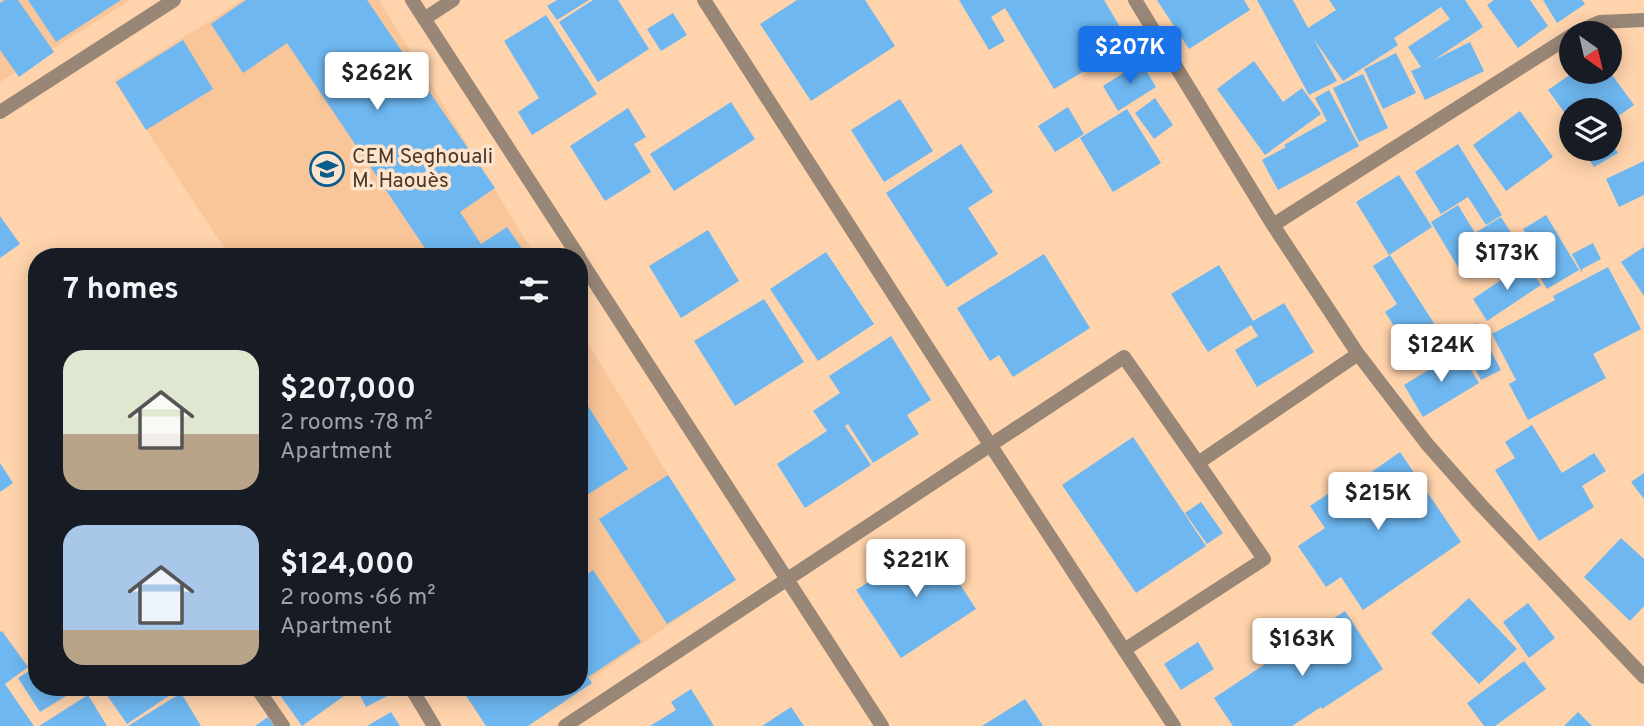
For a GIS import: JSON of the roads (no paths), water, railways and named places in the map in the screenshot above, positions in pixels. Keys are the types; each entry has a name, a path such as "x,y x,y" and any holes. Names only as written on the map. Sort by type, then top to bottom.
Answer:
{"street":[{"path":"0,111 174,0"},
{"path":"412,0 573,248"},
{"path":"424,19 453,0"},
{"path":"704,0 1174,726"},
{"path":"1135,0 1273,225 1358,354 1427,444 1644,677"},
{"path":"1622,21 1644,20"},
{"path":"1273,225 1559,43"},
{"path":"588,272 882,726"},
{"path":"1198,463 1358,354"},
{"path":"565,726 1124,357 1264,559 1124,650"},
{"path":"262,696 283,726"},
{"path":"416,696 434,726"}],"place":[{"name":"CEM Seghouali M. Haouès","path":"327,169"}]}
